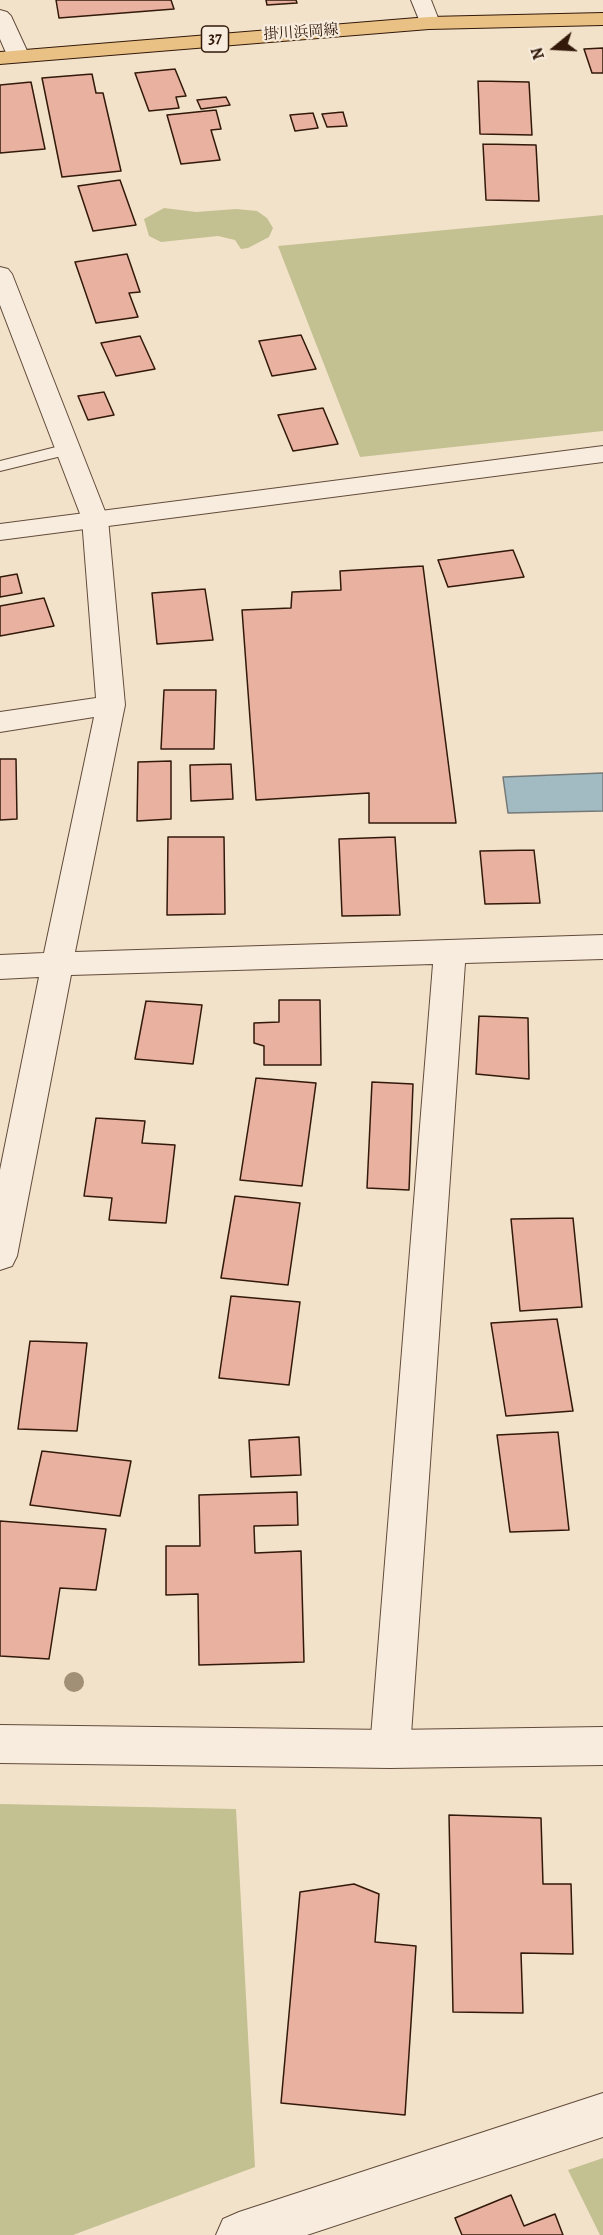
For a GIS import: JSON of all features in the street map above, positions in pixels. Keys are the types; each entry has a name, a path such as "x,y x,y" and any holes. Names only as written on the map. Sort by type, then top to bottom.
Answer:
{"main road":[{"name":"掛川浜岡線","path":"9,57 429,23 603,19"}],"street":[{"path":"421,0 429,23"},
{"path":"0,16 9,57"},
{"path":"0,274 95,519 111,705 0,1256"},
{"path":"0,532 603,454"},
{"path":"0,722 111,705"},
{"path":"0,967 603,947"},
{"path":"390,1749 450,952"},
{"path":"0,1744 390,1749 603,1746"},
{"path":"239,2235 603,2115"}],"lane":[{"path":"0,466 68,449"}],"shaded area":[{"path":"164,208 196,212 236,209 257,211 267,218 273,228 269,237 248,248 241,249 235,240 218,236 161,242 149,236 144,219"},
{"path":"603,215 603,431 360,457 278,246"},
{"path":"0,1804 236,1809 255,2167 73,2235 0,2235"},
{"path":"603,2158 603,2235 600,2235 568,2170"}],"water":[{"path":"603,773 603,811 508,813 503,777"}],"building":[{"path":"56,0 171,0 174,9 59,18"},
{"path":"266,0 296,0 297,3 267,5"},
{"path":"603,48 603,73 592,73 584,49"},
{"path":"175,69 186,96 176,97 179,108 149,111 135,73"},
{"path":"92,74 96,93 103,93 121,171 62,177 42,78"},
{"path":"478,81 529,82 532,135 480,134"},
{"path":"31,82 45,149 0,153 0,85"},
{"path":"226,97 230,105 201,109 197,100"},
{"path":"216,110 221,129 211,130 220,160 181,164 167,115"},
{"path":"343,112 347,126 327,127 322,114"},
{"path":"313,113 318,128 295,131 290,115"},
{"path":"483,144 536,145 539,201 486,200"},
{"path":"120,180 136,225 93,231 78,186"},
{"path":"127,254 140,292 129,293 138,317 96,323 75,262"},
{"path":"301,335 316,369 272,376 259,341"},
{"path":"140,336 155,369 116,376 101,343"},
{"path":"104,392 114,415 88,420 78,396"},
{"path":"323,408 338,444 293,451 278,415"},
{"path":"513,550 524,577 448,587 438,560"},
{"path":"423,566 456,823 369,823 369,793 256,800 242,610 291,608 292,592 341,590 340,571"},
{"path":"17,574 22,593 0,597 0,577"},
{"path":"205,589 213,640 157,644 152,593"},
{"path":"44,598 54,626 0,636 0,606"},
{"path":"164,690 216,690 214,749 161,749"},
{"path":"0,759 16,759 17,819 0,820"},
{"path":"171,761 171,819 137,821 138,762"},
{"path":"231,764 233,799 191,801 190,765"},
{"path":"168,837 224,837 225,914 167,915"},
{"path":"395,837 400,915 342,916 339,839"},
{"path":"534,850 540,903 485,904 480,851"},
{"path":"279,1000 320,1000 321,1065 264,1065 264,1046 254,1043 254,1023 279,1022"},
{"path":"146,1001 202,1005 193,1064 135,1059"},
{"path":"479,1016 528,1018 529,1079 476,1074"},
{"path":"256,1078 316,1083 302,1186 240,1180"},
{"path":"372,1082 413,1084 409,1190 367,1188"},
{"path":"96,1118 145,1121 142,1143 175,1145 166,1223 109,1220 112,1198 84,1196"},
{"path":"235,1196 300,1203 288,1285 221,1278"},
{"path":"573,1218 582,1307 520,1311 511,1219"},
{"path":"231,1296 300,1302 289,1385 219,1378"},
{"path":"557,1319 573,1411 506,1416 491,1323"},
{"path":"30,1341 87,1343 77,1431 18,1429"},
{"path":"558,1432 569,1530 510,1532 497,1435"},
{"path":"299,1437 301,1475 251,1477 249,1440"},
{"path":"42,1451 131,1461 120,1516 30,1505"},
{"path":"297,1492 298,1525 254,1526 255,1553 301,1551 304,1662 199,1665 198,1594 166,1595 166,1546 200,1546 199,1495"},
{"path":"0,1521 106,1529 96,1590 60,1588 49,1659 0,1656"},
{"path":"449,1815 541,1818 543,1884 571,1884 573,1954 521,1953 523,2013 453,2012"},
{"path":"354,1884 379,1894 375,1942 416,1946 405,2115 281,2103 300,1892"},
{"path":"511,2195 524,2226 555,2214 563,2235 462,2235 455,2218"}]}
